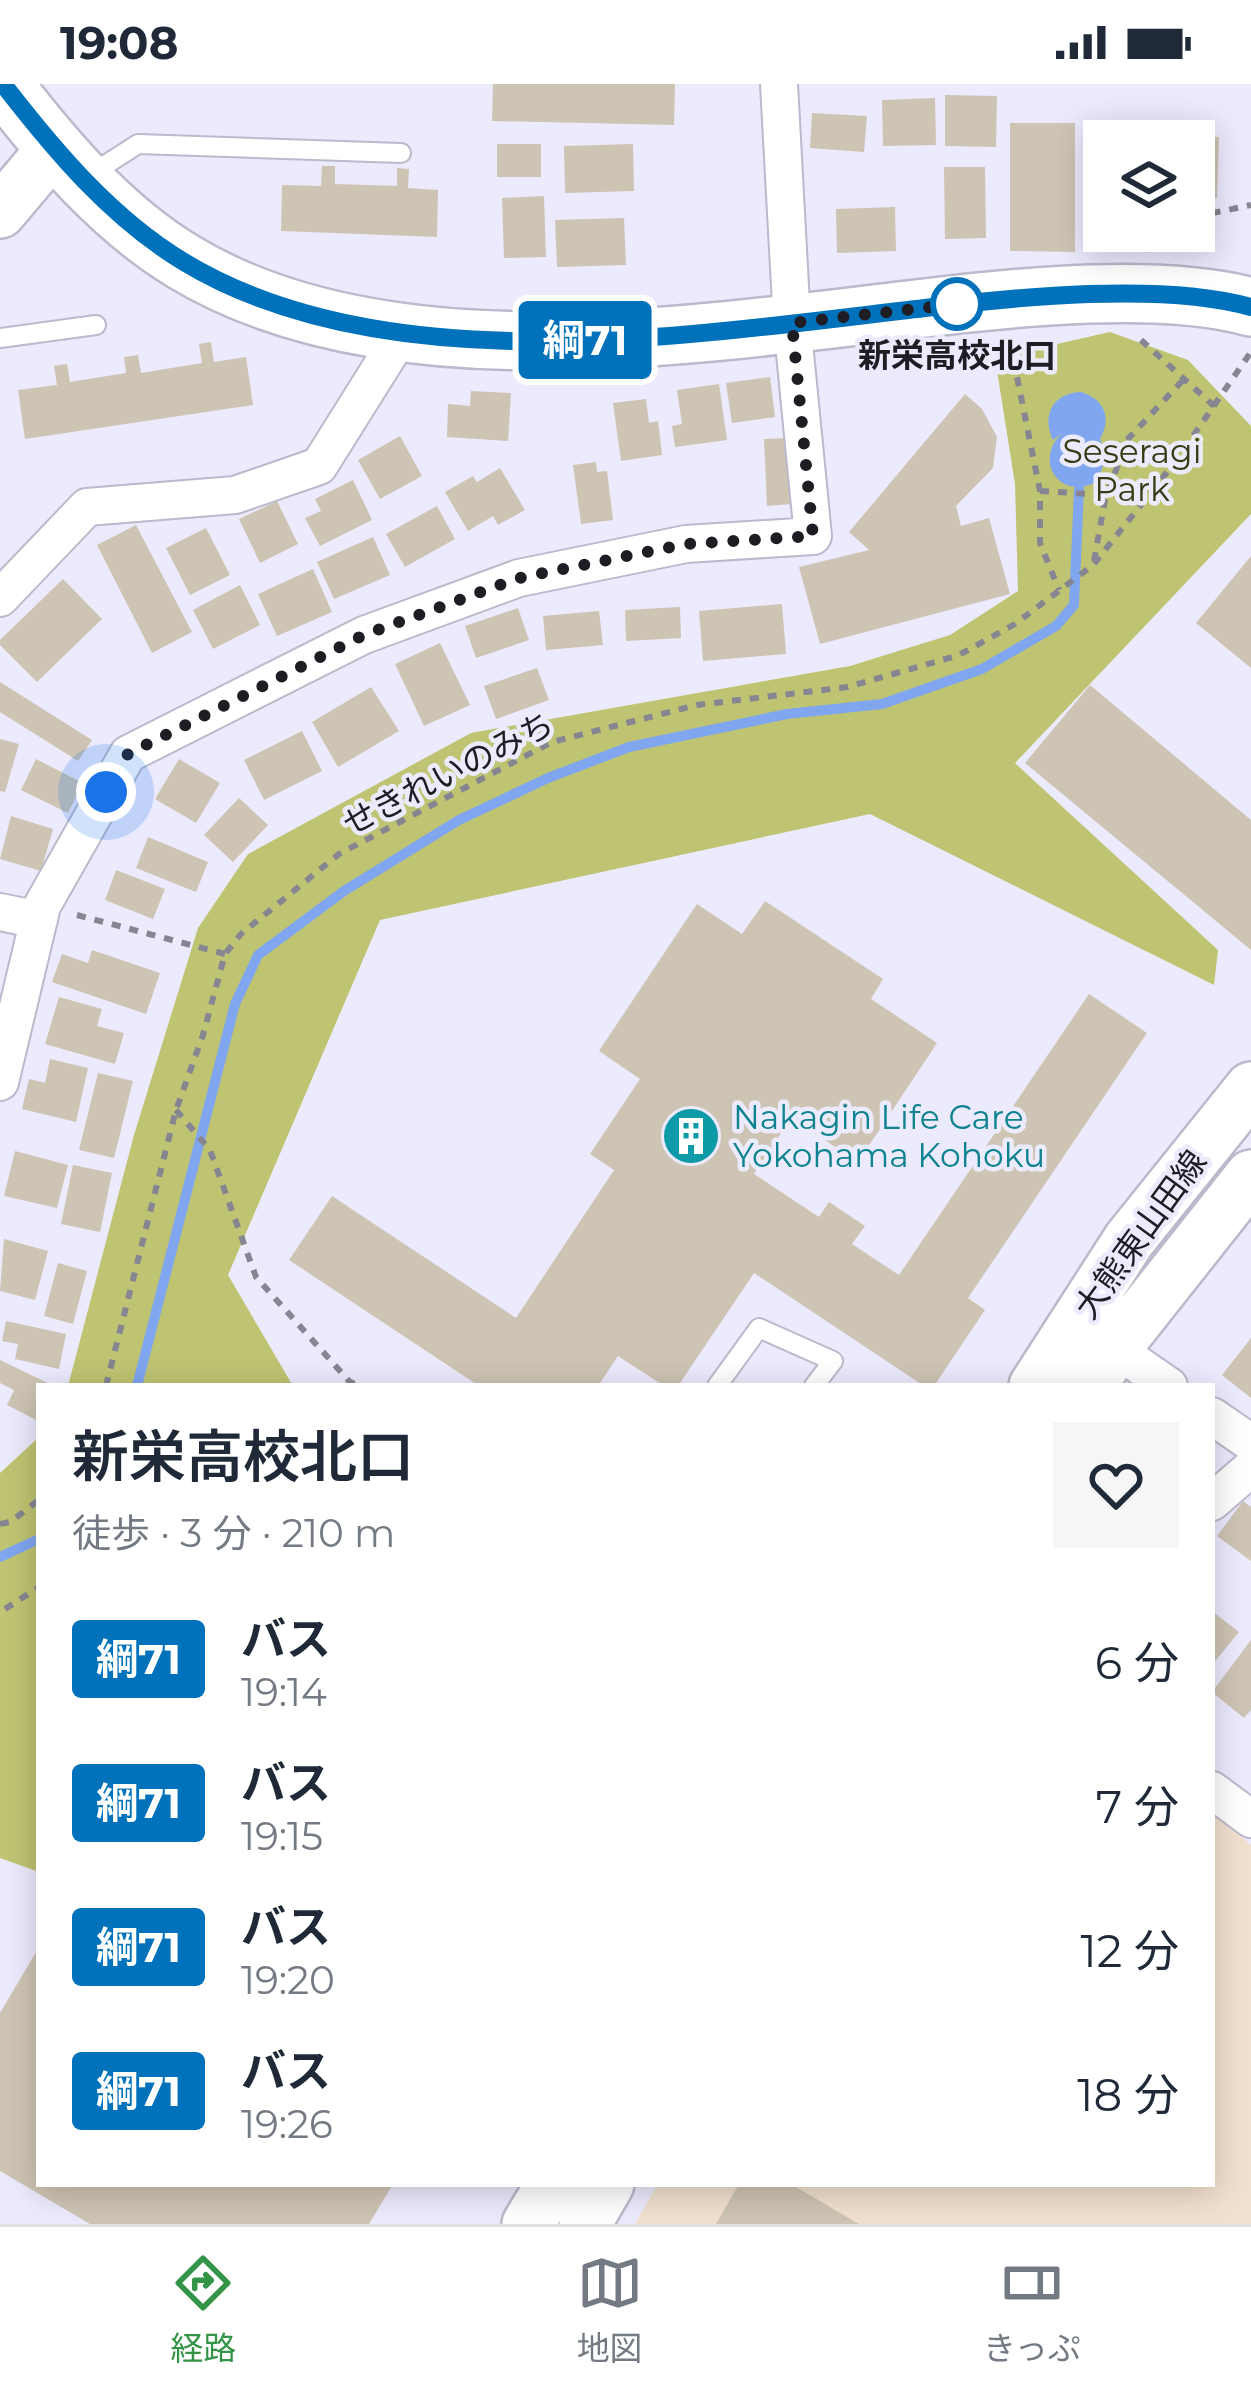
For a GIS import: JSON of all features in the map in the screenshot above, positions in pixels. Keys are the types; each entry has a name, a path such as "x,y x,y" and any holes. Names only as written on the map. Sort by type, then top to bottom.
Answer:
{"main road":[{"path":"3,84 69,164 134,226 183,261 236,288 302,312 404,332 595,340 1002,299 1135,295 1251,307"}],"street":[{"path":"0,1082 41,913 128,754 364,635 519,578 686,544 813,536 792,323 779,84"},
{"path":"0,212 69,164"},
{"path":"0,598 87,507 235,495 319,466 404,332"},
{"path":"0,912 41,913"},
{"name":"大熊東山田線","path":"1093,1352 1129,1240 1251,1088"},
{"name":"大熊東山田線","path":"1040,1383 1093,1352 1251,1176"},
{"path":"1093,1352 1162,1383"},
{"path":"1215,1418 1251,1443"},
{"path":"1215,1499 1251,1468"},
{"path":"1215,1792 1251,1819"},
{"path":"528,2224 550,2187"},
{"path":"584,2224 606,2187"}],"lane":[{"path":"69,164 138,144 401,152"},
{"path":"0,338 96,325"},
{"path":"718,1383 759,1328 833,1360 816,1383"}],"path":[{"path":"1215,213 1251,205"},
{"path":"1002,299 1040,491 1040,543 1059,590"},
{"path":"1142,342 1214,406"},
{"name":"せきれいのみち","path":"225,954 241,934 340,854 552,742 697,706 848,687 959,656 1015,624 1093,565 1175,462 1251,352"},
{"path":"1093,565 1107,495 1126,440 1184,379"},
{"path":"1040,491 1107,495"},
{"path":"41,913 225,954 176,1110 107,1383"},
{"path":"176,1110 210,1150 256,1277 353,1383"},
{"path":"0,1524 36,1502"},
{"path":"4,1609 36,1589"}],"shaded area":[{"path":"1215,1815 1251,1845 1251,2224 635,2224 656,2187 1215,2187"}],"green space":[{"name":"Seseragi Park","path":"1110,332 1188,360 1251,426 1251,514 1015,763 1218,950 1214,985 870,814 380,920 228,1275 291,1383 69,1383 134,1135 198,928 248,854 471,733 850,666 950,635 1018,591 1015,484 995,358"},
{"path":"36,1440 36,1871 0,1858 0,1473"}],"water":[{"path":"1081,392 1096,399 1104,411 1100,439 1107,457 1096,482 1071,486 1051,466 1050,455 1062,433 1053,440 1049,414 1064,396"}],"building":[{"path":"493,84 675,84 674,125 492,121"},
{"path":"945,95 997,96 996,147 945,146"},
{"path":"935,98 936,145 883,146 882,100"},
{"path":"812,113 867,116 864,152 810,148"},
{"path":"1010,123 1075,123 1075,252 1010,251"},
{"path":"1215,137 1219,137 1215,198"},
{"path":"497,144 541,144 541,177 497,177"},
{"path":"633,144 634,191 565,193 564,146"},
{"path":"322,166 335,166 335,184 397,186 397,168 409,169 408,188 438,190 437,237 281,231 282,185 321,186"},
{"path":"944,167 985,167 986,238 945,239"},
{"path":"544,196 546,257 504,258 502,198"},
{"path":"895,207 896,251 837,253 836,209"},
{"path":"624,218 626,265 557,267 555,220"},
{"path":"211,342 214,362 246,357 253,405 25,439 18,390 57,385 54,366 67,364 70,382 126,373 124,357 138,355 141,373 202,363 199,344"},
{"path":"770,377 775,417 732,423 726,383"},
{"path":"719,384 727,440 675,447 672,426 682,424 677,390"},
{"path":"471,391 511,393 508,441 447,437 448,404 470,406"},
{"path":"965,394 982,409 997,437 993,468 956,506 961,526 989,518 1010,594 820,644 799,567 869,550 849,532"},
{"path":"646,399 649,423 658,421 662,455 621,461 613,403"},
{"path":"400,436 422,476 380,499 358,460"},
{"path":"788,438 792,504 767,506 764,439"},
{"path":"596,462 597,472 607,471 613,520 581,524 573,465"},
{"path":"500,468 525,510 498,525 493,516 468,531 445,492 473,476 477,482"},
{"path":"353,480 372,520 320,546 305,518 321,511 315,499"},
{"path":"277,501 298,544 260,563 239,519"},
{"path":"437,506 455,539 405,567 386,534"},
{"path":"136,525 192,632 152,653 97,545"},
{"path":"206,528 230,575 190,595 166,548"},
{"path":"373,537 390,575 334,599 317,562"},
{"path":"1251,556 1251,668 1196,623"},
{"path":"313,569 332,612 277,636 258,594"},
{"path":"63,579 102,619 37,682 0,640"},
{"path":"240,585 260,625 213,649 193,610"},
{"path":"782,604 786,654 703,661 699,611"},
{"path":"680,607 681,638 626,641 625,610"},
{"path":"518,608 529,640 476,658 465,626"},
{"path":"599,611 603,645 546,650 543,616"},
{"path":"440,643 470,705 424,726 395,664"},
{"path":"537,668 549,700 496,719 484,686"},
{"path":"0,682 92,740 78,761 0,712"},
{"path":"1090,685 1251,820 1251,950 1025,763"},
{"path":"371,687 399,731 338,767 312,722"},
{"path":"302,731 322,771 264,800 244,760"},
{"path":"0,739 19,744 5,792 0,791"},
{"path":"36,759 83,783 68,813 21,790"},
{"path":"179,759 220,783 196,823 155,799"},
{"path":"239,798 268,825 233,862 204,835"},
{"path":"11,816 53,829 41,871 0,859"},
{"path":"148,837 208,862 196,892 136,868"},
{"path":"116,870 165,889 153,919 105,900"},
{"name":"Nakagin Life Care Yokohama Kohoku","path":"765,901 883,979 871,999 937,1043 858,1162 791,1118 754,1174 819,1217 829,1202 865,1226 852,1244 899,1275 1089,994 1147,1033 968,1298 985,1310 936,1383 919,1383 754,1273 680,1383 659,1383 618,1356 600,1383 474,1383 289,1260 332,1196 516,1318 614,1170 590,1154 640,1079 599,1051 697,904 742,934"},
{"path":"92,950 160,973 146,1014 52,982 62,954 88,963"},
{"path":"59,997 102,1009 97,1026 124,1033 115,1064 45,1044"},
{"path":"50,1059 88,1068 76,1122 22,1109 29,1079 45,1083"},
{"path":"98,1073 133,1081 114,1158 79,1150"},
{"path":"15,1151 68,1165 57,1208 4,1196"},
{"path":"73,1165 112,1173 100,1232 61,1224"},
{"path":"4,1239 48,1251 35,1300 0,1291"},
{"path":"58,1263 87,1271 73,1324 44,1316"},
{"path":"6,1321 66,1334 59,1369 15,1359 18,1344 2,1341"},
{"path":"1251,1338 1251,1398 1222,1375"},
{"path":"0,1360 48,1383 36,1383 36,1420 7,1405 14,1390 0,1383"},
{"path":"1243,1501 1251,1507 1251,1561 1217,1536"},
{"path":"1215,1613 1239,1632 1215,1661"},
{"path":"1251,1640 1251,1710 1244,1718 1215,1694"},
{"path":"36,1952 36,2187 391,2187 369,2224 90,2224 0,2171 0,2013"},
{"path":"737,2187 796,2187 859,2224 716,2224"}],"waterway":[{"path":"138,1383 235,1004 258,955 344,891 459,820 548,778 629,747 787,714 882,704 982,669 1056,626 1074,605 1079,489"},
{"path":"0,1557 36,1540"}],"bus line":[{"name":"綱71","path":"3,84 53,149 134,226 183,261 236,288 302,312 373,327 444,335 595,340 1002,299 1135,295 1251,307"}],"place":[{"name":"新栄高校北口","path":"957,304"},
{"name":"Nakagin Life Care Yokohama Kohoku","path":"691,1136"}],"route":[{"path":"106,792 128,754 364,635 519,578 686,544 813,536 792,323 957,304"}]}
